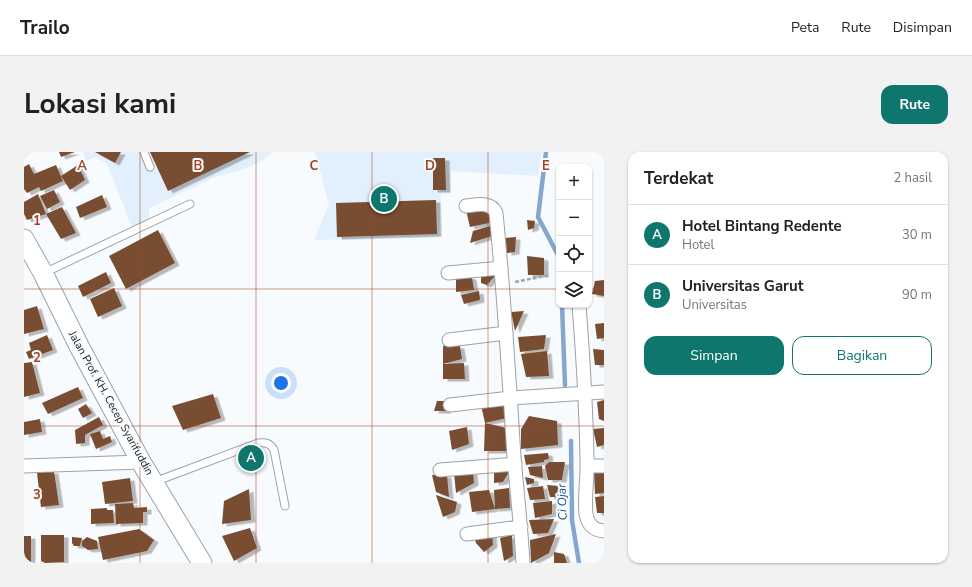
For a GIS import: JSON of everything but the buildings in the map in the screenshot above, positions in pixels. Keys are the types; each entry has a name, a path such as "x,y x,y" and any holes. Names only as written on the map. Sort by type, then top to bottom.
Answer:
{"main road":[{"name":"Jalan Prof. KH. Cecep Syarifuddin","path":"24,240 44,274 79,346 141,462 200,563"}],"street":[{"path":"466,206 483,204 489,205 494,209 501,268 515,464 522,527 523,563"},
{"path":"448,273 501,268"},
{"path":"579,308 588,466 586,514 590,525 594,530 604,531"},
{"path":"449,340 506,332"},
{"path":"450,405 511,398 585,392 604,392"},
{"path":"24,466 141,462"},
{"path":"440,470 515,464"},
{"path":"588,466 604,466"},
{"path":"468,534 522,527"}],"lane":[{"path":"144,152 150,167"},
{"path":"44,274 190,204"},
{"path":"154,482 258,443 265,442 271,445 274,450 285,506"}],"path":[{"path":"502,284 550,274"}],"shaded area":[{"path":"83,152 273,152 256,164 238,171 215,177 149,208 149,220 132,227 107,164 96,157 86,161"},
{"path":"315,152 542,152 538,176 450,171 449,194 441,194 439,237 314,240 329,204"}],"waterway":[{"name":"Ci Ojar","path":"546,152 538,217 556,251"},
{"name":"Ci Ojar","path":"562,308 565,385"},
{"name":"Ci Ojar","path":"571,441 572,520 579,563"}],"place":[{"name":"Universitas Garut","path":"384,199"},
{"name":"Hotel Bintang Redente","path":"251,458"}]}
